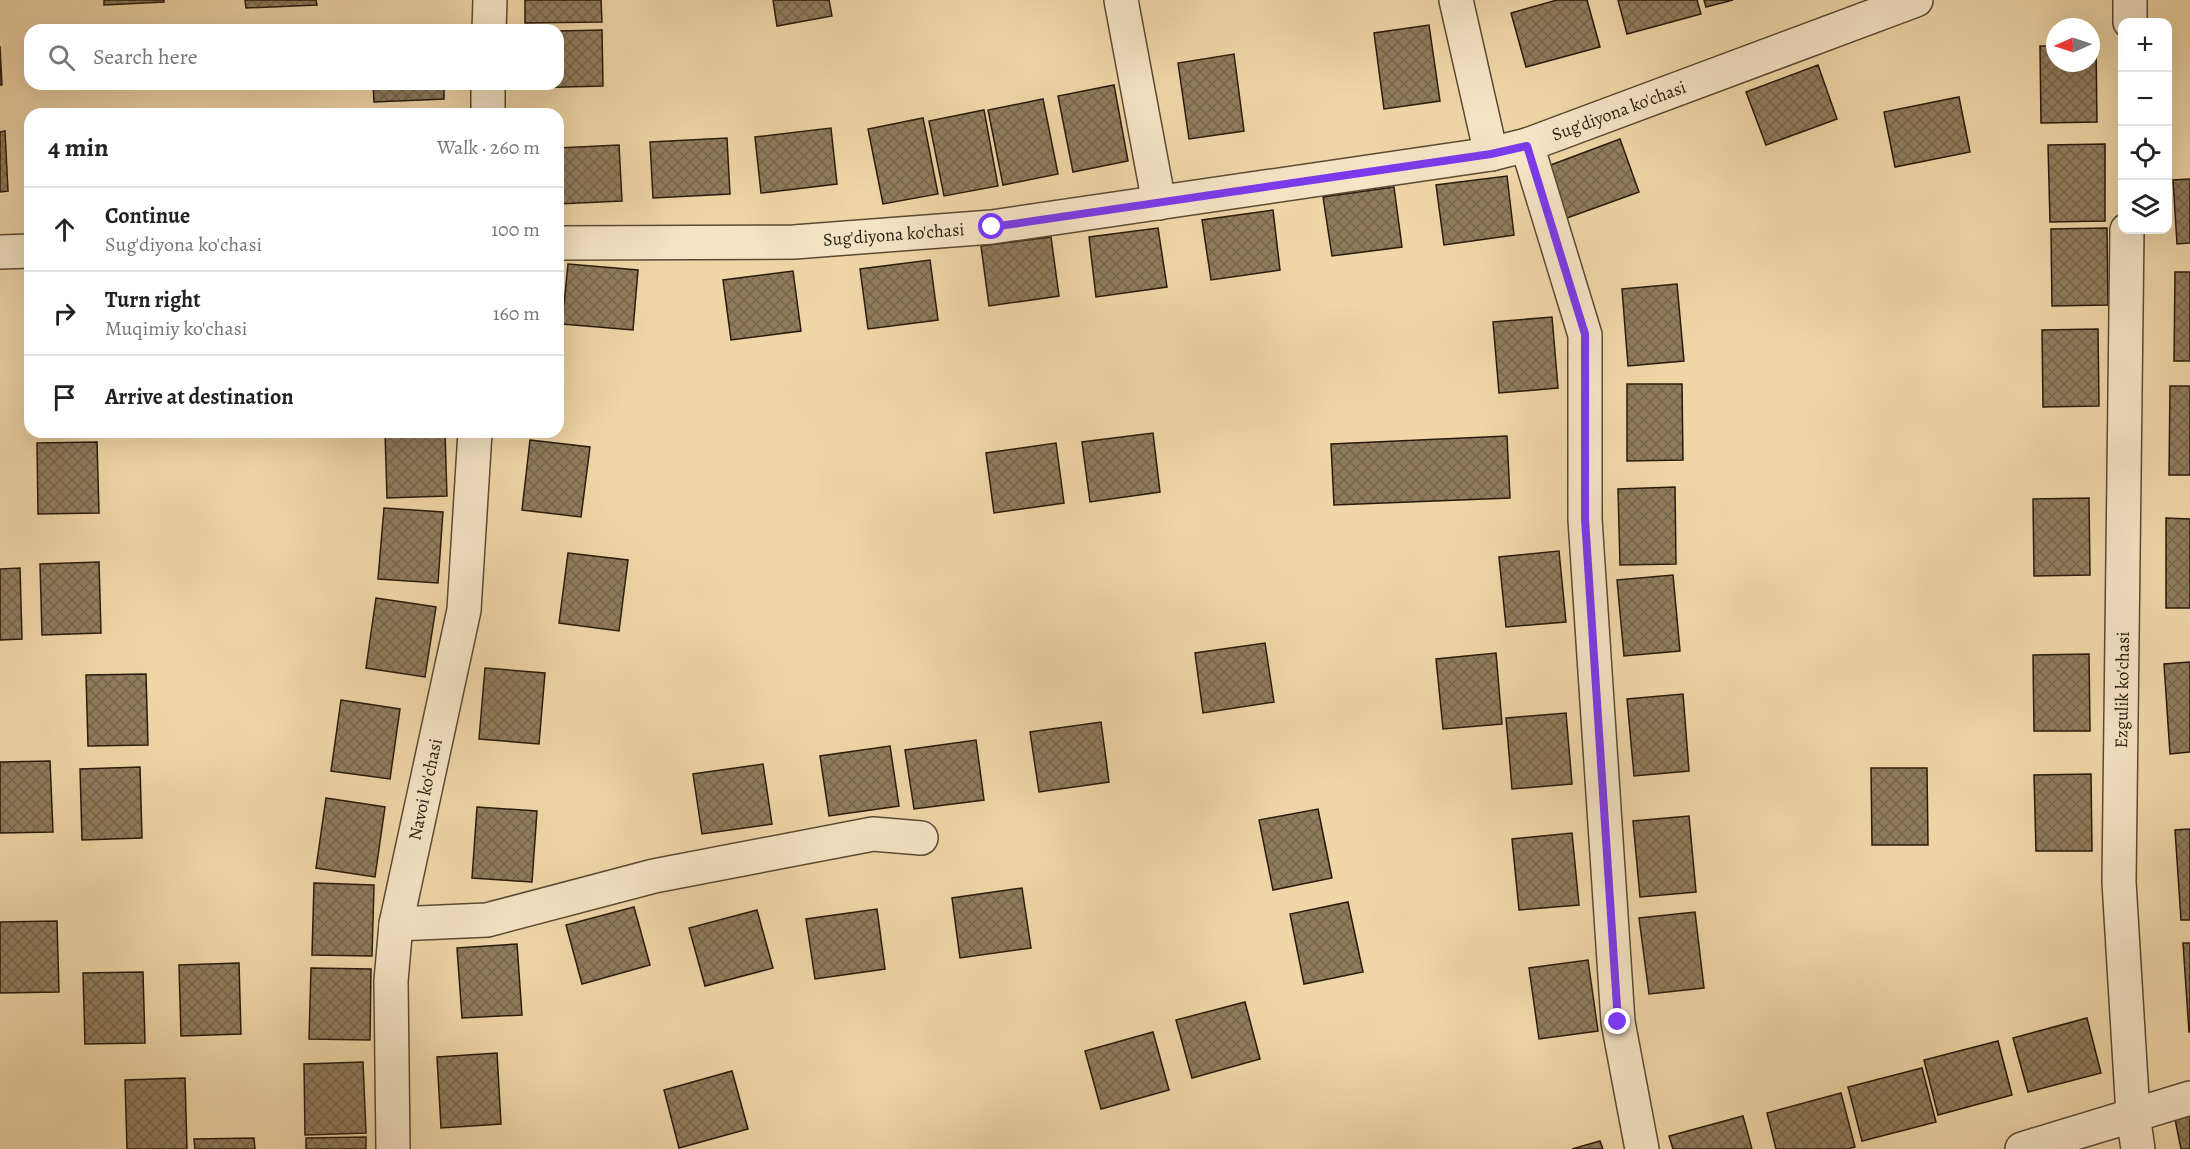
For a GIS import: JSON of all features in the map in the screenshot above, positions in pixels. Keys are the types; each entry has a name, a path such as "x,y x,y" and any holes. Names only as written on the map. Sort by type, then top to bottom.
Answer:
{"street":[{"path":"489,0 489,24"},
{"path":"1121,0 1159,203"},
{"path":"1456,0 1491,154"},
{"name":"Sug'diyona ko'chasi","path":"564,243 794,242 992,227 1491,154 1527,146 1916,0"},
{"path":"2130,0 2130,18"},
{"path":"488,90 488,108"},
{"path":"1527,146 1585,334 1585,519 1617,1010 1642,1149"},
{"name":"Ezgulik ko'chasi","path":"2127,234 2119,882 2133,1115 2138,1149"},
{"path":"0,252 24,251"},
{"name":"Navoi ko'chasi","path":"393,1149 391,981 396,924 464,610 475,438"},
{"path":"396,924 487,920 654,876 873,834 921,838"},
{"path":"2022,1149 2190,1098"}],"building":[{"path":"104,0 164,0 164,2 104,5"},
{"path":"245,0 316,0 317,5 246,8"},
{"path":"525,0 601,0 602,22 525,23"},
{"path":"773,0 829,0 832,16 777,26"},
{"path":"1557,0 1587,0 1600,47 1526,67 1511,13"},
{"path":"1618,0 1697,0 1701,14 1627,34"},
{"path":"1704,0 1733,0 1706,7"},
{"path":"1429,25 1440,101 1384,109 1374,33"},
{"path":"602,30 603,86 564,87 564,31"},
{"path":"0,46 2,85 0,85"},
{"path":"2040,46 2046,46 2046,72 2096,72 2097,122 2041,123"},
{"path":"1234,54 1244,131 1189,139 1178,63"},
{"path":"1818,65 1837,119 1766,145 1746,92"},
{"path":"1114,85 1128,161 1073,172 1058,96"},
{"path":"373,90 444,90 444,99 374,102"},
{"path":"1959,97 1970,152 1895,167 1884,112"},
{"path":"1043,99 1058,174 1003,185 988,110"},
{"path":"984,110 998,186 944,196 929,121"},
{"path":"923,118 938,194 883,204 868,129"},
{"path":"831,128 837,184 761,193 755,137"},
{"path":"5,131 8,191 0,192 0,132"},
{"path":"727,138 730,194 653,198 650,142"},
{"path":"1620,139 1639,192 1567,218 1548,166"},
{"path":"2105,144 2105,221 2050,222 2048,145"},
{"path":"619,145 622,201 564,204 564,148"},
{"path":"1507,176 1514,235 1444,245 1436,185"},
{"path":"2190,179 2190,243 2177,244 2173,180"},
{"path":"1394,187 1402,247 1332,256 1323,197"},
{"path":"1273,210 1280,270 1211,280 1202,220"},
{"path":"1158,228 1167,287 1096,297 1089,237"},
{"path":"2107,228 2108,305 2052,306 2051,229"},
{"path":"1051,237 1059,296 989,306 981,246"},
{"path":"930,260 938,320 868,329 860,269"},
{"path":"568,264 638,270 633,330 564,324"},
{"path":"793,271 801,331 731,340 723,280"},
{"path":"2175,272 2190,272 2190,361 2174,361"},
{"path":"1677,284 1684,361 1628,366 1622,289"},
{"path":"1552,317 1558,388 1499,393 1493,322"},
{"path":"2098,329 2099,406 2043,407 2042,330"},
{"path":"1627,384 1682,384 1683,460 1627,461"},
{"path":"2170,386 2190,386 2190,475 2169,475"},
{"path":"1153,433 1160,492 1090,502 1082,442"},
{"path":"1507,436 1510,498 1334,505 1331,444"},
{"path":"385,438 445,438 447,496 387,498"},
{"path":"530,440 590,447 581,517 522,510"},
{"path":"97,442 99,513 38,514 37,443"},
{"path":"1056,443 1064,503 994,513 986,453"},
{"path":"1675,487 1676,564 1620,565 1618,489"},
{"path":"2089,498 2090,575 2034,576 2033,499"},
{"path":"384,508 443,512 438,583 378,579"},
{"path":"2166,518 2190,519 2190,608 2166,608"},
{"path":"1559,551 1566,622 1506,627 1499,557"},
{"path":"568,553 628,560 619,631 559,623"},
{"path":"99,562 101,633 42,635 40,564"},
{"path":"20,568 22,639 0,640 0,569"},
{"path":"1673,575 1680,651 1624,656 1617,580"},
{"path":"376,598 436,607 425,677 366,668"},
{"path":"1265,643 1274,702 1203,713 1195,653"},
{"path":"1496,653 1502,724 1443,729 1436,659"},
{"path":"2089,654 2090,731 2034,731 2033,655"},
{"path":"2190,662 2190,752 2170,754 2164,664"},
{"path":"485,668 545,673 539,744 479,739"},
{"path":"146,674 148,745 88,746 86,675"},
{"path":"1683,694 1689,771 1634,776 1627,699"},
{"path":"341,700 400,709 390,779 331,771"},
{"path":"1566,713 1572,784 1512,789 1506,718"},
{"path":"1101,722 1109,782 1039,792 1030,732"},
{"path":"976,740 984,800 914,809 905,750"},
{"path":"890,746 899,806 829,816 820,756"},
{"path":"50,761 53,832 0,833 0,762"},
{"path":"763,764 772,824 702,834 693,774"},
{"path":"140,767 142,838 82,840 80,769"},
{"path":"1871,768 1927,768 1928,845 1872,845"},
{"path":"2091,774 2092,851 2036,851 2034,775"},
{"path":"326,798 385,807 375,877 316,868"},
{"path":"477,807 537,811 532,882 472,878"},
{"path":"1318,809 1332,878 1273,890 1259,820"},
{"path":"1689,816 1696,892 1640,897 1633,821"},
{"path":"2190,829 2190,920 2181,920 2175,830"},
{"path":"1572,833 1579,905 1519,910 1512,839"},
{"path":"314,883 374,885 372,956 312,955"},
{"path":"1022,888 1031,948 960,958 952,898"},
{"path":"1348,902 1363,972 1304,984 1290,914"},
{"path":"634,907 650,965 582,984 566,925"},
{"path":"877,909 885,969 815,979 806,919"},
{"path":"757,910 773,968 705,986 689,928"},
{"path":"1695,912 1704,988 1649,994 1639,918"},
{"path":"57,921 59,992 0,993 0,922"},
{"path":"2183,943 2190,943 2190,1032 2189,1032"},
{"path":"517,944 522,1015 462,1018 457,948"},
{"path":"1588,960 1598,1031 1539,1039 1529,968"},
{"path":"239,963 241,1034 181,1036 179,965"},
{"path":"311,968 371,969 370,1040 309,1039"},
{"path":"143,972 145,1043 85,1044 83,973"},
{"path":"1245,1002 1260,1059 1192,1078 1176,1020"},
{"path":"2087,1018 2101,1073 2028,1092 2013,1038"},
{"path":"1153,1032 1169,1090 1101,1109 1085,1051"},
{"path":"1998,1041 2012,1095 1938,1115 1924,1060"},
{"path":"497,1053 501,1124 441,1128 437,1057"},
{"path":"363,1062 366,1133 305,1135 304,1064"},
{"path":"1922,1068 1936,1122 1862,1141 1848,1087"},
{"path":"732,1071 748,1129 679,1148 664,1090"},
{"path":"185,1078 187,1149 127,1149 125,1080"},
{"path":"1841,1093 1855,1147 1848,1149 1776,1149 1767,1113"},
{"path":"1743,1116 1752,1149 1673,1149 1669,1136"},
{"path":"2190,1116 2190,1149 2181,1149 2175,1119"},
{"path":"366,1137 366,1149 306,1149 306,1138"},
{"path":"254,1138 255,1149 195,1149 194,1139"},
{"path":"1600,1141 1603,1149 1572,1149"}],"route":[{"path":"992,227 1491,154 1527,146 1585,334 1585,519 1618,1022"}]}
